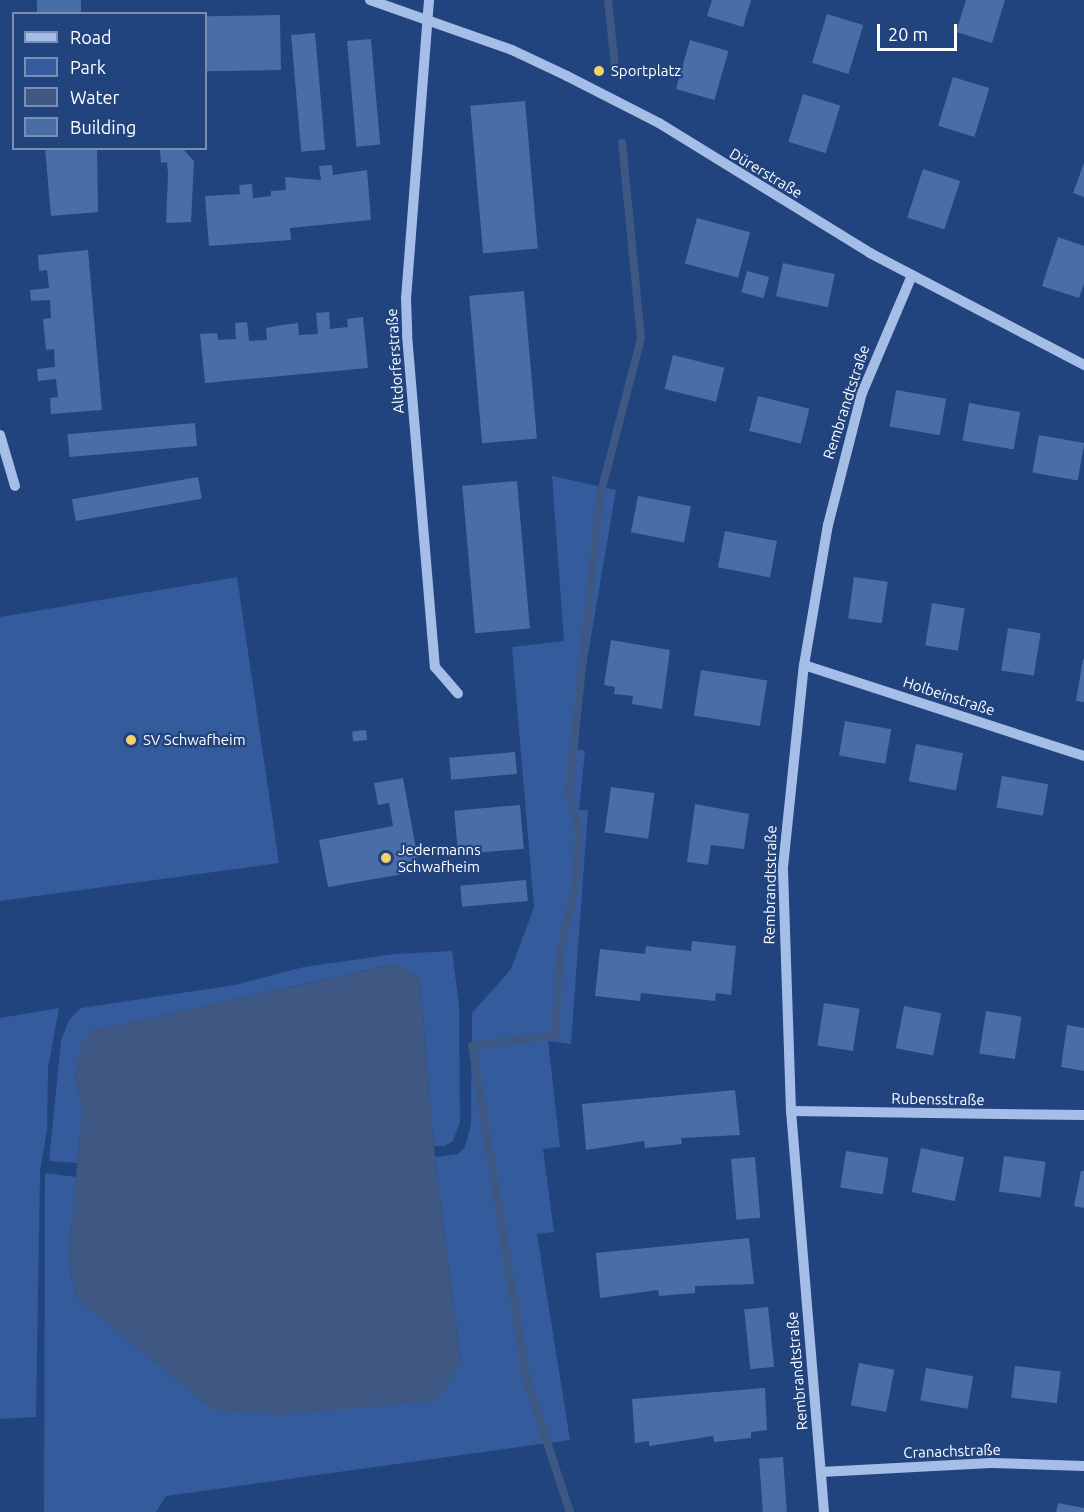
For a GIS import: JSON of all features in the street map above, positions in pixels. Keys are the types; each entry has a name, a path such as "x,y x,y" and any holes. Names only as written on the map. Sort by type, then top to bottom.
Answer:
{"street":[{"name":"Dürerstraße","path":"370,0 512,50 648,118 912,275 1084,365"},
{"path":"428,19 429,0"},
{"name":"Altdorferstraße","path":"428,19 406,298 407,335 435,667 458,693"},
{"name":"Rembrandtstraße","path":"824,1512 792,1111 783,877 804,665 843,456 872,364 912,275"},
{"path":"0,435 15,486"},
{"name":"Holbeinstraße","path":"804,665 1084,756"},
{"name":"Rubensstraße","path":"792,1111 1084,1115"},
{"name":"Cranachstraße","path":"820,1472 991,1463 1084,1466"}],"green space":[{"path":"552,476 616,490 572,748 585,751 579,810 588,810 571,1044 548,1041 560,1147 543,1149 554,1232 537,1234 570,1440 166,1496 156,1512 44,1512 45,1173 76,1177 68,1262 76,1298 214,1410 461,1362 435,1157 458,1154 465,1147 471,1124 472,1013 511,969 534,907 512,647 564,641"},
{"name":"SV Schwafheim","path":"237,577 279,863 0,901 0,617"},
{"path":"452,951 459,1006 460,1122 453,1141 445,1146 434,1146 420,978 395,964 91,1031 75,1075 82,1109 77,1163 49,1161 61,1040 69,1020 81,1008 235,985 304,967 395,954"},
{"path":"59,1008 48,1068 47,1130 40,1171 36,1417 0,1419 0,1018"}],"water":[{"path":"396,964 420,978 435,1157 461,1362 438,1401 279,1415 214,1410 76,1298 68,1262 82,1109 75,1076 80,1044 91,1031"}],"building":[{"path":"37,0 81,0 81,12 37,12"},
{"path":"712,0 751,0 743,27 707,16"},
{"path":"966,0 1005,0 992,43 956,32"},
{"path":"827,14 863,25 848,74 812,63"},
{"path":"280,15 281,70 207,71 207,16"},
{"path":"315,33 325,150 301,152 291,35"},
{"path":"371,39 380,145 356,147 347,41"},
{"path":"690,40 728,51 714,100 676,89"},
{"path":"953,77 989,88 974,137 938,126"},
{"path":"803,94 840,105 826,153 788,142"},
{"path":"525,101 538,248 483,253 470,106"},
{"path":"45,150 97,150 98,212 51,216"},
{"path":"160,150 184,150 194,161 191,222 166,223 167,162 161,163"},
{"path":"1084,163 1084,197 1073,193"},
{"path":"332,165 333,175 367,170 371,220 290,228 291,240 209,246 205,196 240,194 239,185 252,184 253,198 271,196 271,191 286,190 285,177 321,180 319,166"},
{"path":"923,169 960,181 944,230 907,218"},
{"path":"697,218 750,232 738,278 685,263"},
{"path":"1058,237 1084,246 1084,284 1079,298 1042,286"},
{"path":"88,250 102,410 51,414 50,398 58,397 56,379 38,381 37,369 55,367 54,349 46,350 43,319 51,318 50,300 31,301 30,290 49,288 47,270 39,271 38,255"},
{"path":"783,263 835,274 828,307 776,296"},
{"path":"747,271 769,277 764,298 741,292"},
{"path":"524,291 537,438 482,443 469,296"},
{"path":"329,312 330,329 348,327 347,319 363,317 368,368 205,383 200,334 217,333 218,340 236,339 235,323 247,322 249,341 267,340 266,328 298,323 299,335 318,334 316,313"},
{"path":"673,355 724,368 716,402 665,389"},
{"path":"896,390 946,399 940,435 890,426"},
{"path":"758,396 809,409 801,444 749,431"},
{"path":"969,403 1020,412 1014,449 962,440"},
{"path":"195,423 197,446 69,457 67,434"},
{"path":"1039,435 1084,443 1078,480 1032,472"},
{"path":"198,477 202,499 76,521 72,499"},
{"path":"517,481 530,628 475,633 462,486"},
{"path":"638,496 691,506 684,543 631,532"},
{"path":"725,531 777,541 770,577 718,567"},
{"path":"854,577 888,582 882,623 848,619"},
{"path":"932,603 965,608 958,651 925,645"},
{"path":"1008,628 1041,633 1034,676 1001,670"},
{"path":"611,640 670,650 662,709 632,704 633,696 614,694 615,687 604,685"},
{"path":"1084,659 1084,702 1076,701"},
{"path":"701,670 767,680 760,726 694,715"},
{"path":"845,721 891,729 885,764 839,755"},
{"path":"366,730 367,740 353,741 352,731"},
{"path":"916,744 963,753 956,790 909,781"},
{"path":"515,752 517,774 451,780 449,758"},
{"path":"1002,776 1048,784 1043,816 996,808"},
{"path":"403,778 418,860 407,862 409,873 328,887 319,840 393,826 389,803 378,805 374,783"},
{"path":"611,787 655,793 648,839 605,833"},
{"path":"695,804 749,814 744,849 711,845 708,865 687,862"},
{"path":"520,805 524,849 458,855 454,811"},
{"path":"526,880 528,901 462,907 460,886"},
{"path":"692,941 736,946 731,995 716,993 715,1001 641,993 640,1001 595,996 600,949 645,954 646,946 691,951"},
{"path":"824,1003 860,1009 853,1051 817,1045"},
{"path":"904,1006 941,1013 933,1055 896,1048"},
{"path":"986,1011 1022,1017 1015,1059 979,1053"},
{"path":"1067,1025 1084,1028 1084,1071 1061,1067"},
{"path":"735,1090 740,1135 681,1138 682,1144 645,1148 644,1141 586,1150 582,1104"},
{"path":"921,1148 964,1157 955,1201 912,1192"},
{"path":"846,1151 888,1158 883,1194 840,1188"},
{"path":"1004,1156 1046,1162 1041,1197 999,1192"},
{"path":"755,1157 760,1218 736,1220 731,1159"},
{"path":"1081,1171 1084,1171 1084,1208 1074,1206"},
{"path":"749,1238 754,1284 695,1286 695,1293 659,1296 658,1290 600,1298 596,1253"},
{"path":"768,1307 774,1367 750,1369 744,1310"},
{"path":"859,1363 894,1370 886,1412 851,1405"},
{"path":"1015,1366 1061,1372 1057,1403 1011,1398"},
{"path":"926,1368 973,1376 968,1409 920,1400"},
{"path":"765,1388 767,1430 751,1432 751,1438 714,1442 713,1436 649,1446 649,1441 635,1443 632,1399"},
{"path":"783,1457 787,1512 763,1512 759,1459"},
{"path":"1058,1503 1084,1508 1084,1512 1056,1512"}],"waterway":[{"path":"608,0 615,67"},
{"path":"570,1512 527,1381 472,1046 555,1035 560,953 576,881 579,829 569,791 600,496 641,339 622,143"}],"place":[{"name":"Sportplatz","path":"599,71"},
{"name":"SV Schwafheim","path":"131,740"},
{"name":"Jedermanns Schwafheim","path":"386,858"}]}
